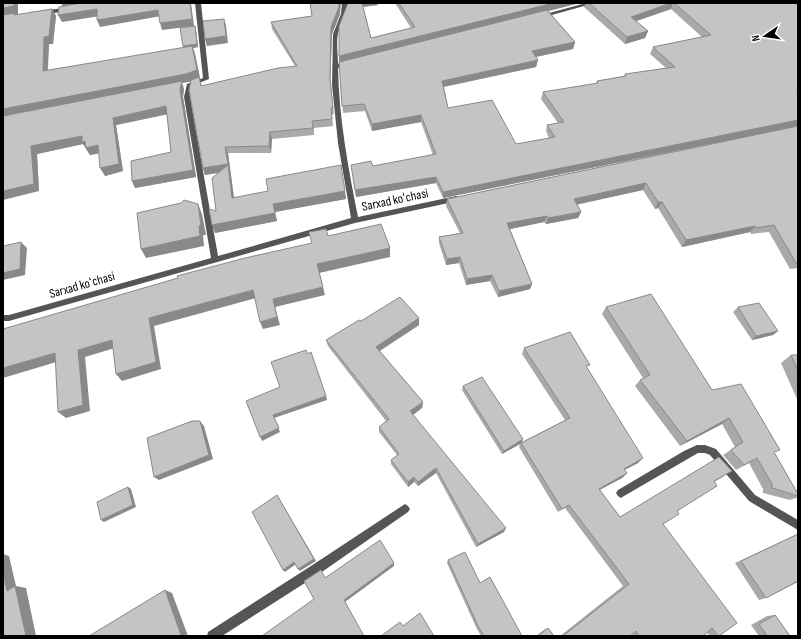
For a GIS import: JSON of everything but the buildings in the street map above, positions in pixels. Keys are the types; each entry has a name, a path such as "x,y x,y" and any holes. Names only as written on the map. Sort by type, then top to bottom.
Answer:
{"street":[{"path":"182,87 206,79 198,3"},
{"path":"345,3 346,9 342,22 336,32 335,67 340,141 355,220"},
{"path":"532,18 592,3"},
{"path":"34,15 72,8"},
{"path":"335,67 358,61"},
{"path":"189,85 187,97 215,260"},
{"name":"Sarxad koʻchasi","path":"3,318 9,318 355,220 464,198"},
{"path":"621,493 687,454 697,449 705,449 713,452 721,460 734,478 752,498 798,525"},
{"path":"212,636 405,509"}]}
